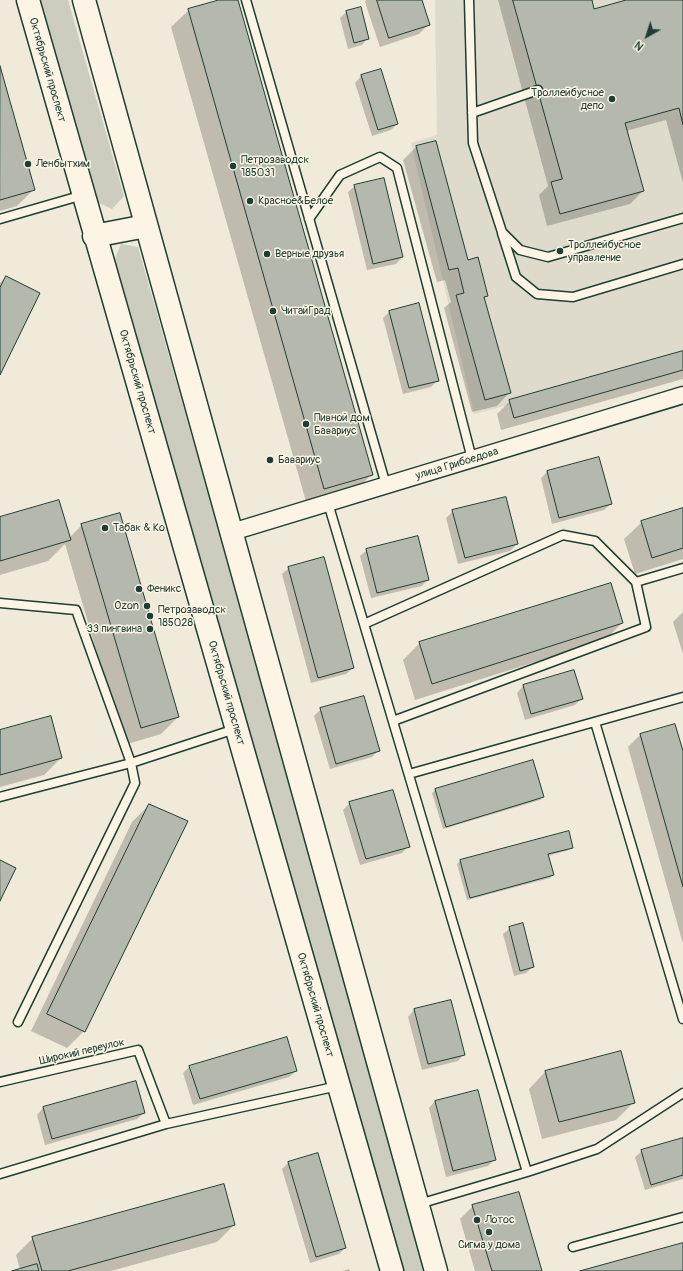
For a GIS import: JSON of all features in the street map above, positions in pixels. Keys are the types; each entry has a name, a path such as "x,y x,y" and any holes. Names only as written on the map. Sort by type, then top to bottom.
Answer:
{"main road":[{"name":"Октябрьский проспект","path":"28,0 94,236 392,1271"},
{"path":"84,0 436,1271"},
{"path":"94,236 146,226"}],"street":[{"name":"улица Грибоедова","path":"232,532 683,395"}],"lane":[{"path":"246,0 386,485"},
{"path":"469,0 473,143 516,276 537,294 573,297 683,264"},
{"path":"472,113 538,90"},
{"path":"310,219 340,174 380,157 397,168 472,459"},
{"path":"0,219 83,195"},
{"path":"502,232 520,250 548,257 683,218"},
{"path":"328,503 527,1172"},
{"path":"364,624 562,535 594,541 636,582 646,627 393,721"},
{"path":"636,582 683,568"},
{"path":"0,603 76,610 131,764 136,783 18,1022"},
{"path":"409,774 683,697"},
{"path":"596,722 683,1019"},
{"path":"0,797 131,764 236,728"},
{"name":"Широкий переулок","path":"0,1082 138,1050 166,1124"},
{"path":"0,1174 166,1124 339,1086"},
{"path":"417,1204 527,1172 597,1149 683,1093"},
{"path":"574,1246 683,1217"}],"shaded area":[{"path":"40,0 68,0 124,196 112,209 97,202"},
{"name":"Троллейбусное управление","path":"435,0 683,0 683,359 474,414 411,143 437,135"},
{"path":"121,244 138,247 429,1271 401,1271 114,261"}],"building":[{"path":"219,0 238,0 373,475 324,489 188,9"},
{"path":"377,0 422,0 430,25 389,38"},
{"name":"Троллейбусное депо","path":"513,0 592,0 594,9 626,0 683,0 683,125 679,108 625,123 644,191 560,214 551,182 562,179"},
{"path":"361,7 369,39 354,43 346,11"},
{"path":"0,66 35,190 0,200"},
{"path":"381,69 398,124 378,130 361,75"},
{"path":"436,141 468,260 478,257 488,296 484,297 511,393 485,400 456,295 464,293 458,268 449,270 416,146"},
{"path":"384,178 403,257 373,264 354,185"},
{"path":"6,276 40,293 0,375 0,288"},
{"path":"419,303 439,381 409,388 389,311"},
{"path":"683,351 683,370 514,418 509,400"},
{"path":"599,457 612,504 559,518 547,471"},
{"path":"506,497 518,544 465,558 452,510"},
{"path":"59,500 71,540 0,561 0,517"},
{"path":"683,508 683,548 652,558 641,521"},
{"path":"120,513 179,717 141,728 81,524"},
{"path":"418,536 429,580 377,593 366,549"},
{"path":"324,557 354,668 318,678 288,567"},
{"path":"611,583 623,623 432,684 419,642"},
{"path":"574,670 583,699 531,714 523,685"},
{"path":"364,696 380,751 336,764 320,708"},
{"path":"51,716 62,758 0,775 0,730"},
{"path":"675,724 683,751 683,887 640,734"},
{"path":"533,760 544,797 446,827 435,789"},
{"path":"393,790 410,847 366,859 349,802"},
{"path":"149,804 188,821 85,1032 47,1014"},
{"path":"569,831 573,848 548,854 554,875 470,898 460,860"},
{"path":"0,860 16,868 0,901"},
{"path":"523,923 534,967 520,971 509,927"},
{"path":"451,1000 465,1055 428,1064 414,1009"},
{"path":"287,1037 297,1071 200,1099 189,1066"},
{"path":"621,1051 635,1103 559,1122 545,1071"},
{"path":"136,1081 145,1113 52,1139 43,1107"},
{"path":"478,1090 496,1160 453,1171 435,1101"},
{"path":"683,1138 683,1175 651,1185 641,1150"},
{"path":"318,1153 346,1248 316,1257 288,1162"},
{"path":"224,1184 235,1225 68,1271 42,1271 32,1237"},
{"path":"519,1192 542,1271 492,1271 472,1205"},
{"path":"683,1243 683,1271 580,1271"},
{"path":"37,1264 39,1271 12,1271"}],"place":[{"name":"Троллейбусное депо","path":"612,99"},
{"name":"Ленбытхим","path":"28,164"},
{"name":"Петрозаводск 185031","path":"233,166"},
{"name":"Красное&Белое","path":"250,201"},
{"name":"Троллейбусное управление","path":"560,251"},
{"name":"Верные друзья","path":"267,254"},
{"name":"ЧитайГрад","path":"273,311"},
{"name":"Пивной дом Бавариус","path":"306,424"},
{"name":"Бавариус","path":"270,460"},
{"name":"Табак & Ко","path":"105,528"},
{"name":"Феникс","path":"139,589"},
{"name":"Ozon","path":"147,606"},
{"name":"Петрозаводск 185028","path":"150,616"},
{"name":"33 пингвина","path":"150,629"},
{"name":"Лотос","path":"477,1220"},
{"name":"Сигма у дома","path":"489,1232"}]}
